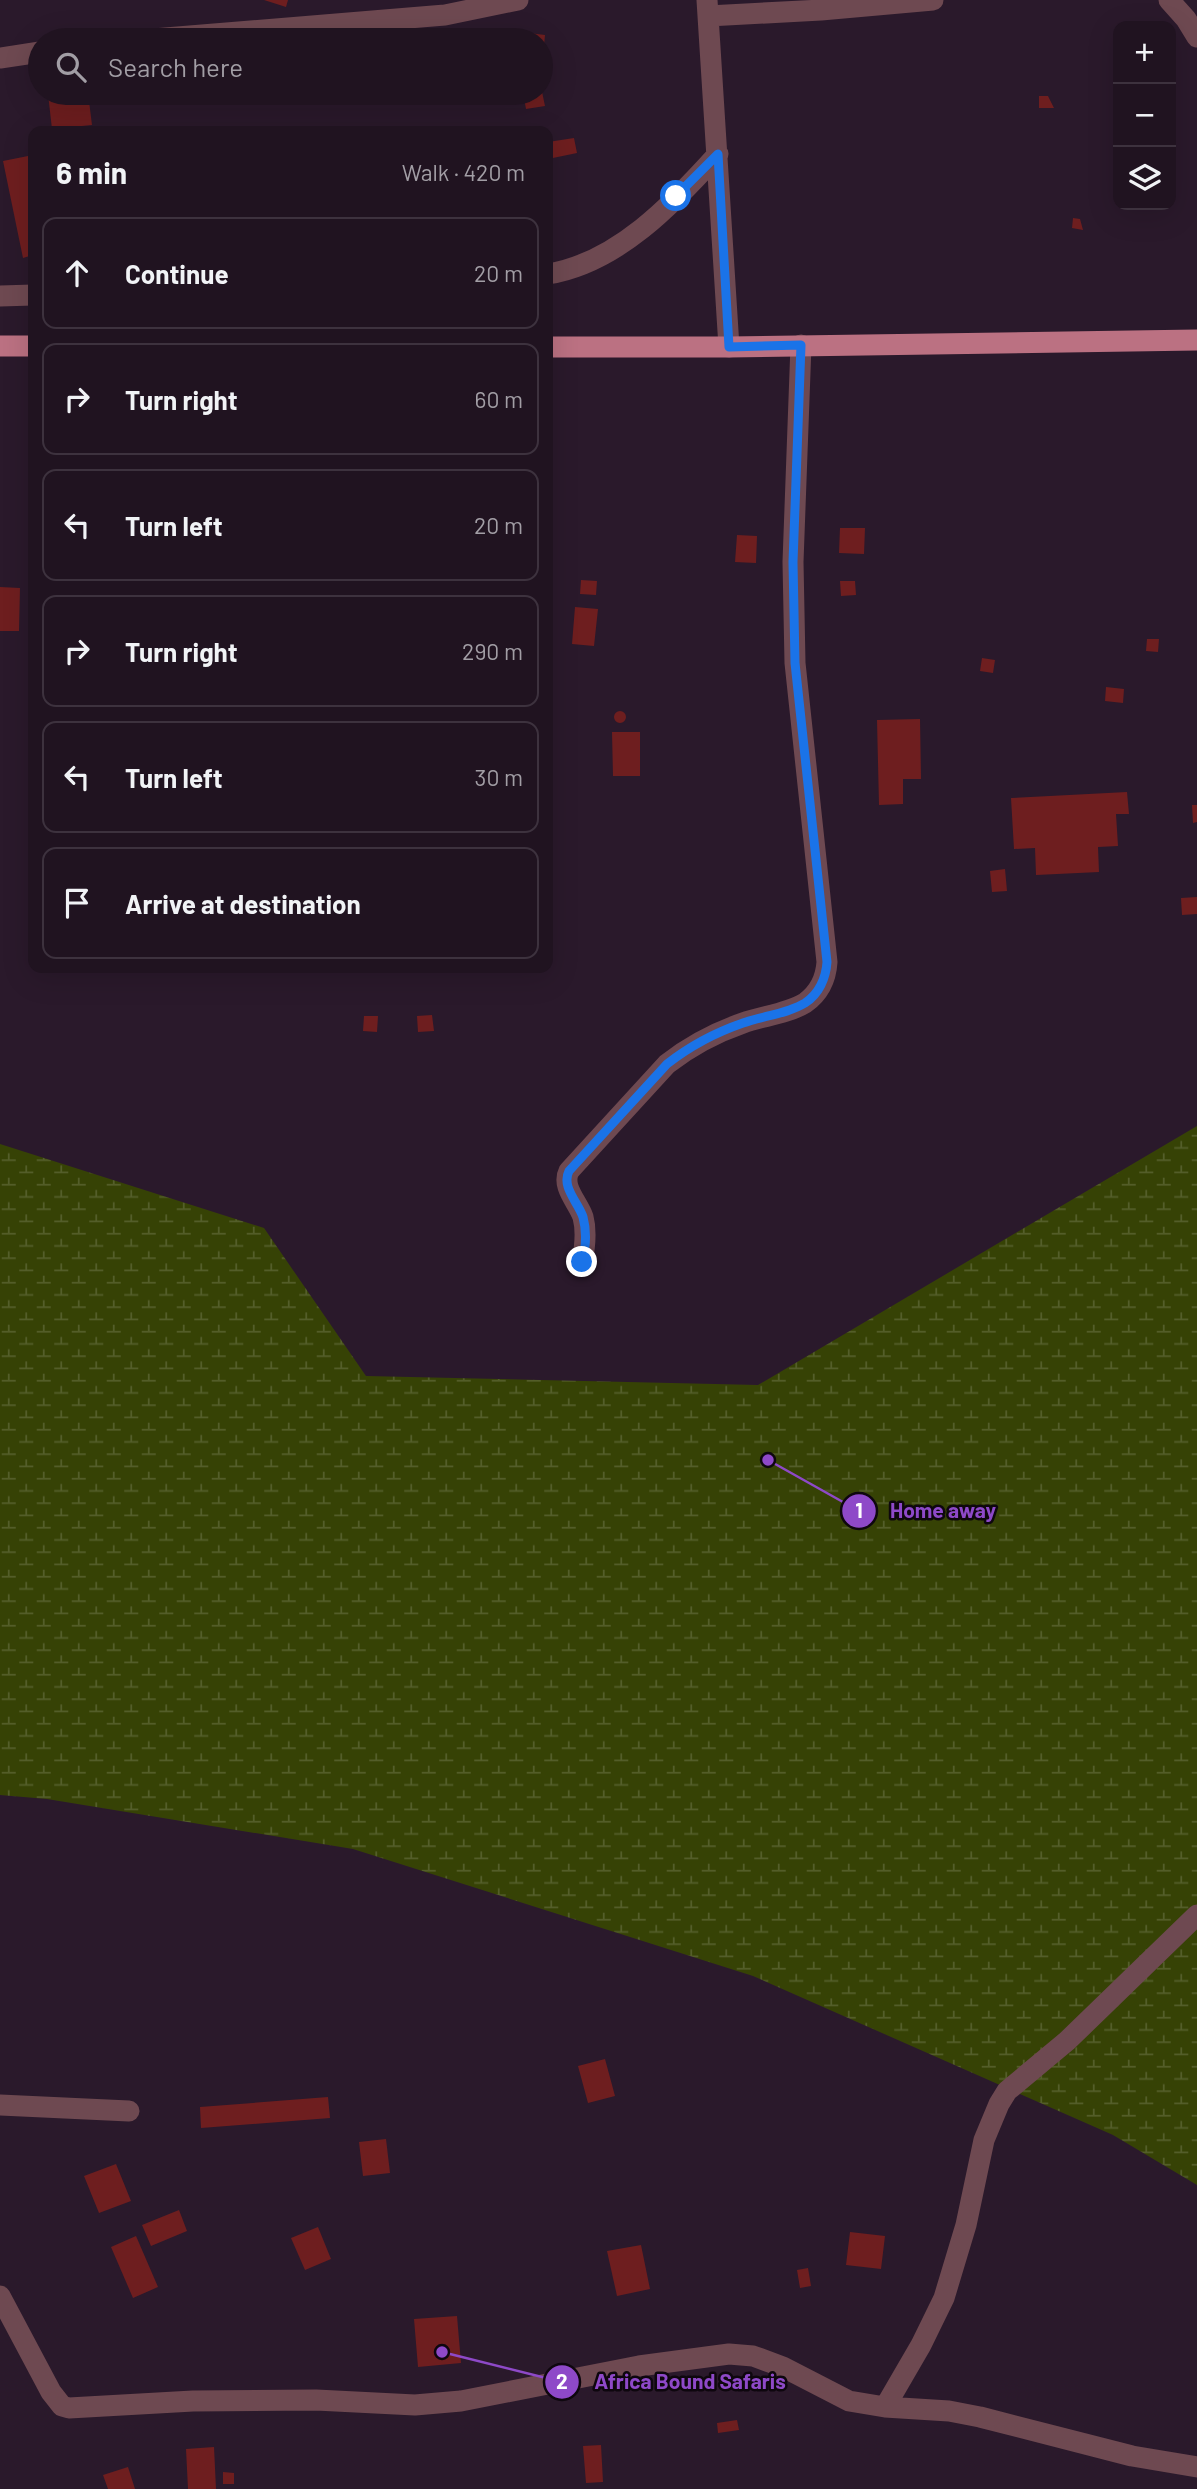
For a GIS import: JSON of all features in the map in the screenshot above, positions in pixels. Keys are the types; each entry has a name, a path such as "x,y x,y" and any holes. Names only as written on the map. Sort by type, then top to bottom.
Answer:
{"main road":[{"path":"553,347 1197,340"},
{"path":"0,346 28,346"}],"street":[{"path":"287,28 445,15 518,0"},
{"path":"729,347 708,8 821,10 933,0"},
{"path":"1169,0 1197,37"},
{"path":"0,58 28,54"},
{"path":"553,273 580,265 612,250 641,229 718,154"},
{"path":"0,296 28,295"},
{"path":"582,1262 585,1227 567,1186 569,1171 667,1064 705,1038 804,1004 814,995 826,974 825,935 795,663 793,562 801,345"},
{"path":"885,2407 944,2298 966,2225 984,2140 1007,2091 1067,2041 1197,1915"},
{"path":"0,2105 129,2110"},
{"path":"0,2296 51,2392 62,2406 69,2408 193,2401 316,2400 415,2405 461,2401 639,2365 729,2354 753,2356 783,2367 849,2401 885,2407 949,2411 1132,2456 1197,2467"}],"green space":[{"path":"1197,1126 1197,2185 1113,2135 753,1976 353,1849 47,1799 0,1795 0,1144 264,1228 366,1376 758,1385"}],"building":[{"path":"264,0 288,0 286,7"},
{"path":"1039,96 1048,96 1054,108 1039,108"},
{"path":"49,105 90,105 92,125 52,126"},
{"path":"525,105 545,106 526,109"},
{"path":"574,138 577,153 553,158 553,141"},
{"path":"28,156 28,256 23,258 3,161"},
{"path":"1073,218 1080,219 1083,230 1072,228"},
{"path":"840,528 865,528 864,554 839,553"},
{"path":"737,535 757,536 756,563 735,562"},
{"path":"581,580 597,581 596,595 580,594"},
{"path":"840,581 855,581 856,595 841,596"},
{"path":"0,587 20,588 19,631 0,631"},
{"path":"575,607 598,609 594,646 572,644"},
{"path":"1147,639 1159,639 1158,652 1146,651"},
{"path":"982,658 995,660 993,673 980,671"},
{"path":"1106,687 1124,689 1123,703 1105,701"},
{"path":"620,711 626,717 620,723 614,717"},
{"path":"920,719 921,779 903,779 903,804 879,805 877,720"},
{"path":"612,732 640,732 640,776 613,776"},
{"path":"1127,792 1129,814 1116,814 1118,846 1098,847 1099,872 1036,875 1035,848 1014,849 1011,798"},
{"path":"1192,805 1197,805 1197,822 1193,823"},
{"path":"1005,869 1007,891 992,892 990,871"},
{"path":"1197,897 1197,914 1182,915 1181,898"},
{"path":"432,1015 434,1031 418,1032 417,1016"},
{"path":"364,1016 378,1016 377,1032 363,1031"},
{"path":"605,2059 615,2096 588,2103 578,2066"},
{"path":"328,2097 330,2118 201,2128 200,2107"},
{"path":"386,2139 390,2173 363,2176 359,2142"},
{"path":"116,2164 131,2201 99,2213 84,2176"},
{"path":"179,2210 187,2231 151,2246 142,2225"},
{"path":"318,2227 331,2259 305,2270 291,2238"},
{"path":"850,2232 885,2236 881,2269 846,2265"},
{"path":"136,2236 158,2287 133,2298 111,2247"},
{"path":"641,2245 650,2289 617,2296 607,2251"},
{"path":"808,2268 811,2286 800,2288 797,2270"},
{"path":"457,2316 461,2363 418,2367 414,2319"},
{"path":"737,2420 739,2430 718,2433 717,2423"},
{"path":"601,2445 603,2482 586,2483 583,2446"},
{"path":"214,2447 216,2489 188,2489 186,2449"},
{"path":"128,2467 135,2489 108,2489 103,2475"},
{"path":"223,2472 234,2473 234,2484 223,2484"}],"place":[{"name":"Home away","path":"768,1460"},
{"name":"Africa Bound Safaris","path":"442,2352"}],"route":[{"path":"582,1262 585,1227 566,1180 569,1171 590,1146 667,1064 684,1051 705,1038 743,1023 804,1004 814,995 826,974 827,962 795,663 793,562 801,345 729,347 718,154 676,196"}]}
